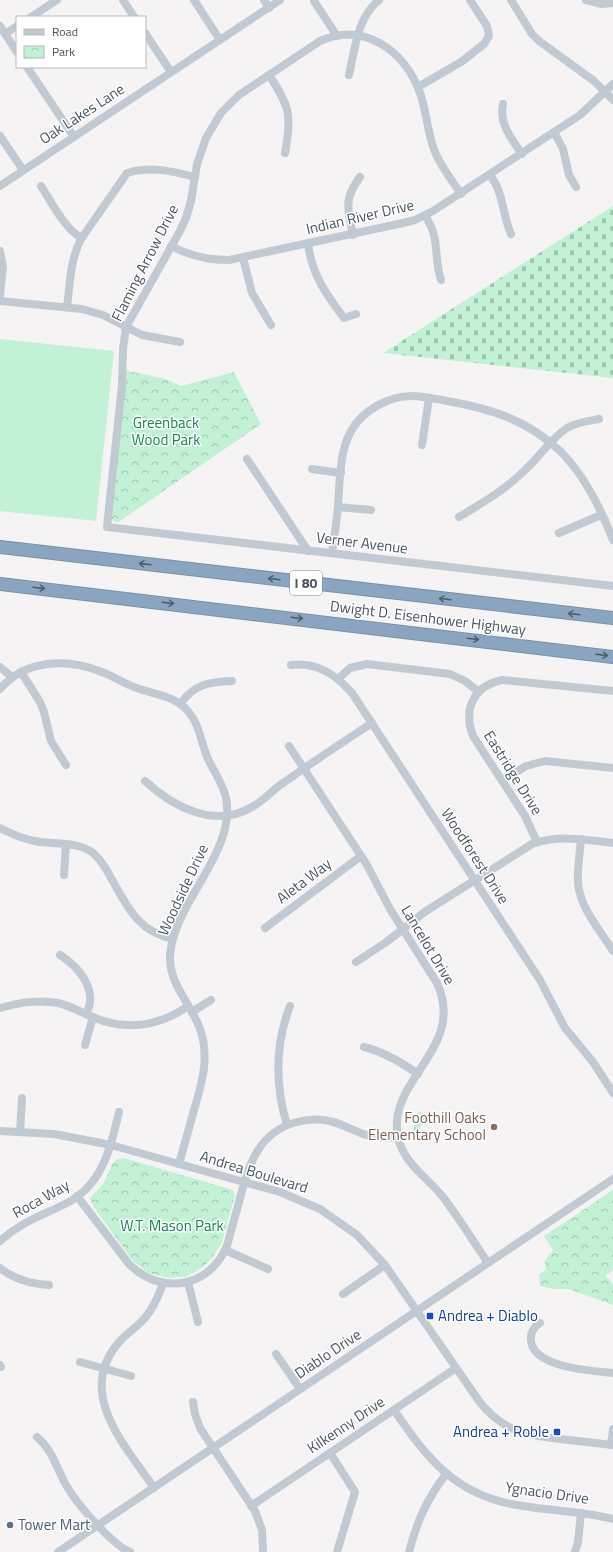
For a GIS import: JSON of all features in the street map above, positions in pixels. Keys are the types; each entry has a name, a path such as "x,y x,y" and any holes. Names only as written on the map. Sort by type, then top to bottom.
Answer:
{"highway":[{"name":"Dwight D. Eisenhower Highway","path":"0,547 613,618"},
{"name":"Dwight D. Eisenhower Highway","path":"0,584 613,657"}],"street":[{"path":"33,16 57,0"},
{"path":"123,0 133,16"},
{"path":"194,0 220,40"},
{"path":"264,0 269,8"},
{"name":"Oak Lakes Lane","path":"0,186 280,0"},
{"path":"349,75 362,23 368,11 379,0"},
{"path":"418,87 461,62 487,40 489,36 487,26 470,0"},
{"path":"511,0 532,34 539,41 594,81 613,100"},
{"path":"586,0 602,4 613,3"},
{"path":"314,1 337,36"},
{"path":"0,26 16,50"},
{"path":"5,34 16,27"},
{"path":"146,34 171,72"},
{"name":"Flaming Arrow Drive","path":"107,528 122,385 122,349 126,327 186,218 191,201 197,164 204,144 213,125 221,113 239,96 320,42 337,36 359,35 380,42 401,60 418,87 434,152 460,194"},
{"path":"28,68 74,137"},
{"path":"269,75 283,96 289,113 289,127 284,153"},
{"name":"Indian River Drive","path":"171,246 187,254 208,259 229,260 353,235 404,223 425,216 580,115 613,84"},
{"path":"503,104 502,114 504,124 522,154"},
{"path":"554,132 563,149 569,175 576,187"},
{"path":"0,136 23,170"},
{"path":"67,307 72,263 76,248 127,173 157,169 195,177"},
{"path":"490,174 500,194 506,221 511,234"},
{"path":"353,235 347,206 348,197 360,177"},
{"path":"41,186 67,226 73,233 82,238"},
{"path":"425,216 436,238 437,262 441,280"},
{"path":"308,244 311,262 319,282 344,318 356,314"},
{"path":"0,251 4,267 0,295"},
{"path":"244,258 252,293 271,326"},
{"path":"0,301 82,309 103,315 142,335 180,342"},
{"path":"332,554 341,473 346,444 351,431 367,413 387,401 410,396 474,406 500,413 523,424 551,443 562,453 581,476 613,540"},
{"path":"422,445 428,398"},
{"path":"460,517 508,485 525,471 551,443 568,428 577,424 599,419"},
{"path":"247,459 308,551"},
{"path":"312,469 341,473"},
{"path":"338,507 371,510"},
{"path":"559,533 601,514"},
{"name":"Verner Avenue","path":"107,528 613,586"},
{"path":"0,689 12,677 36,665 46,663 64,663 83,666 108,674 135,687 168,696 180,704 189,694 206,684 232,681"},
{"name":"Woodforest Drive","path":"291,665 303,663 315,666 338,679 352,693 540,980 564,1028 593,1062 613,1093"},
{"path":"338,679 350,668 367,664 450,674 465,681 479,692 493,682 507,680 613,691"},
{"path":"0,667 12,677"},
{"path":"21,672 40,702 46,716 51,741 66,765"},
{"name":"Eastridge Drive","path":"479,692 470,708 468,718 473,736 525,816 537,842"},
{"name":"Woodside Drive","path":"178,1164 202,1083 205,1065 203,1037 190,1009 176,987 170,959 176,930 221,842 226,828 227,816 224,790 209,761 198,728 191,715 180,704"},
{"path":"145,781 164,797 186,809 209,816 227,816 251,808 280,784 372,723"},
{"name":"Lancelot Drive","path":"289,746 361,856 402,929 437,982 444,1002 444,1023 441,1033 403,1098 396,1122 397,1137 406,1157 443,1198 488,1263"},
{"path":"502,781 526,766 546,761 613,768"},
{"path":"0,828 15,836 30,840 79,846 93,853 103,864 130,912 137,920 145,928 158,936 173,939"},
{"path":"356,962 385,943 426,911 522,849 537,842 560,838 613,843"},
{"path":"581,839 578,874 580,892 586,910 613,951"},
{"path":"64,875 66,844"},
{"name":"Aleta Way","path":"265,928 361,856"},
{"path":"60,955 70,961 89,988 89,1016 85,1045"},
{"path":"0,1008 28,1002 48,1002 67,1006 89,1016 114,1024 143,1025 162,1020 211,1000"},
{"path":"287,1125 280,1096 278,1066 282,1030 290,1006"},
{"path":"364,1047 392,1057 418,1074"},
{"path":"20,1132 22,1098"},
{"name":"Roca Way","path":"0,1241 22,1224 36,1216 64,1204 77,1196 97,1176 112,1145 119,1112"},
{"path":"77,1196 129,1264 144,1277 163,1283 174,1284 188,1282 211,1270 225,1250 248,1168 257,1150 270,1136 287,1125 303,1120 323,1120 342,1124 371,1137 397,1137"},
{"name":"Andrea Boulevard","path":"0,1131 54,1134 112,1145 294,1197 320,1209 345,1225 357,1235 385,1265 484,1408 497,1420 508,1427 533,1436 612,1445"},
{"name":"Diablo Drive","path":"58,1552 613,1179"},
{"path":"225,1250 268,1269"},
{"path":"343,1294 385,1265"},
{"path":"0,1268 22,1281 33,1284 50,1285"},
{"path":"188,1282 198,1322"},
{"path":"154,1488 107,1417 104,1408 102,1388 104,1369 110,1355 118,1342 140,1323 154,1306 163,1283"},
{"path":"540,1323 532,1331 531,1340 533,1348 544,1357 552,1362 571,1368 613,1373"},
{"path":"276,1354 300,1389"},
{"path":"80,1362 131,1376"},
{"name":"Kilkenny Drive","path":"251,1506 456,1368"},
{"path":"193,1402 197,1421 212,1448 251,1506 262,1530 263,1552"},
{"name":"Ygnacio Drive","path":"394,1410 424,1452 446,1474 471,1490 517,1506 581,1513 613,1519"},
{"path":"612,1445 613,1429"},
{"path":"37,1437 52,1454 71,1492 98,1525 117,1544 130,1552"},
{"path":"330,1453 355,1492 337,1552"},
{"path":"409,1552 416,1528 424,1509 446,1474"},
{"path":"575,1552 578,1542 581,1513"}],"green space":[{"path":"613,206 613,378 383,353"},
{"path":"0,339 114,351 96,521 0,511"},
{"name":"Greenback Wood Park","path":"124,370 166,379 181,386 234,372 261,424 117,523 108,516"},
{"path":"419,1112 425,1113 427,1120 420,1128 419,1132 421,1138 418,1140 413,1137 413,1118"},
{"name":"W.T. Mason Park","path":"124,1158 233,1190 235,1195 222,1242 213,1257 202,1268 185,1277 169,1278 148,1273 133,1261 93,1206 90,1198 103,1184 113,1163 118,1159"},
{"path":"613,1190 613,1270 605,1276 613,1284 613,1305 569,1289 553,1289 540,1286 539,1274 546,1270 545,1261 553,1250 544,1236"}],"place":[{"name":"Foothill Oaks Elementary School","path":"494,1127"},
{"name":"Andrea + Diablo","path":"430,1316"},
{"name":"Andrea + Roble","path":"557,1432"},
{"name":"Tower Mart","path":"10,1525"}]}
